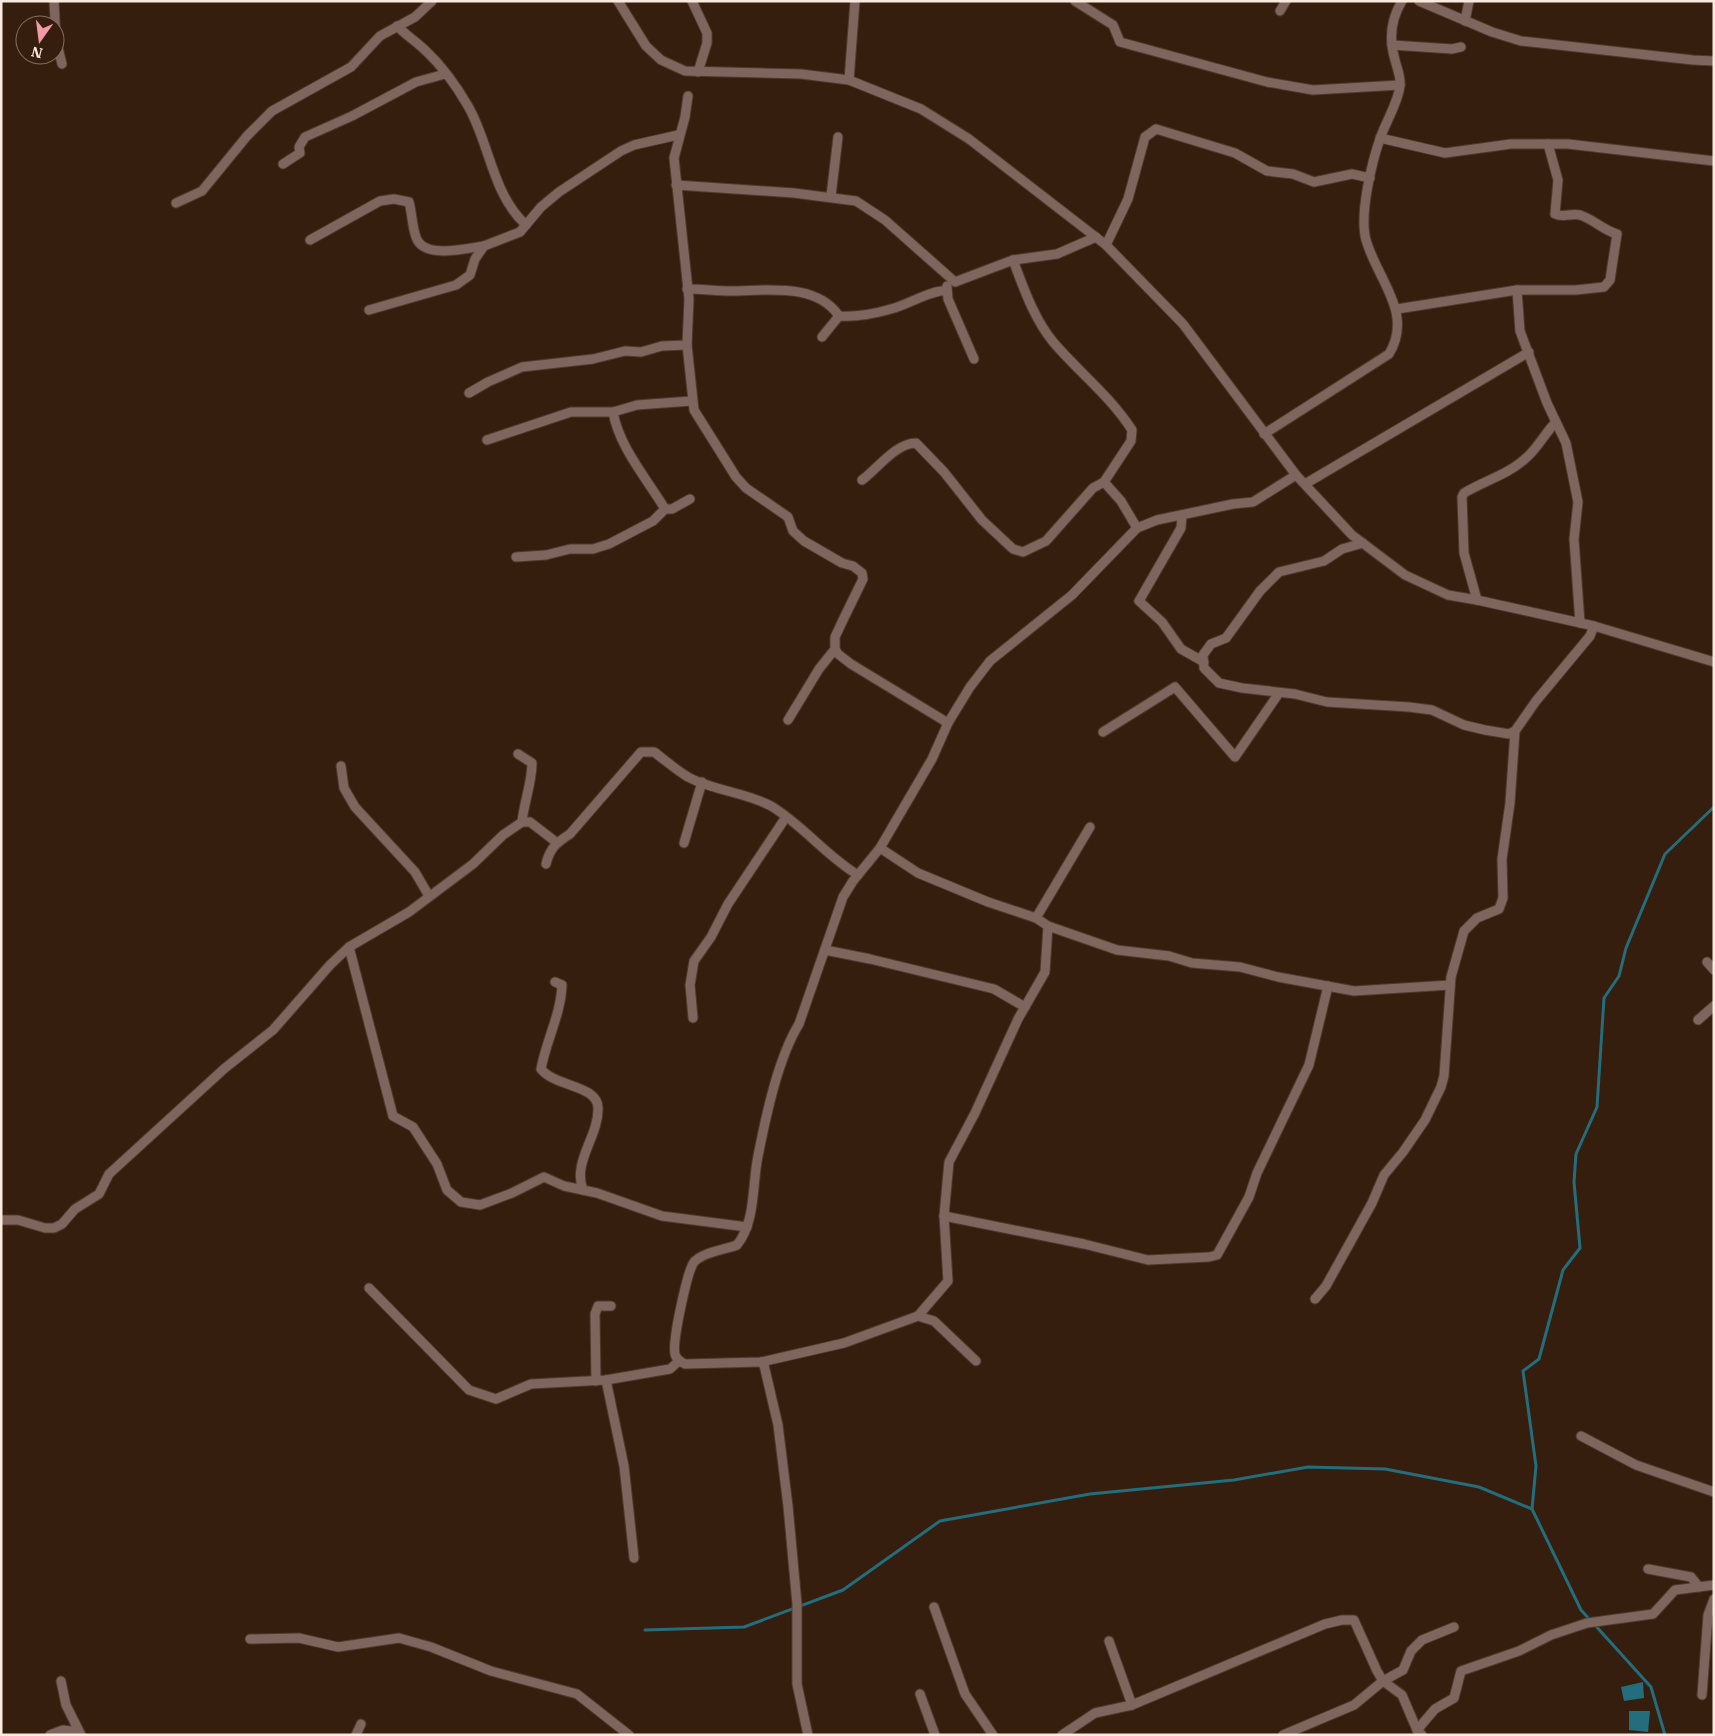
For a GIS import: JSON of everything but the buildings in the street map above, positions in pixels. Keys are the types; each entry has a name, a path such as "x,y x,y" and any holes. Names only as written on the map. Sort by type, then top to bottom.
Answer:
{"street":[{"path":"54,1 55,15"},
{"path":"176,203 202,191 247,136 272,111 351,68 380,36 415,17 432,1"},
{"path":"618,1 646,46 661,60 685,71 801,74 849,80 922,109 949,124 1106,245 1183,324 1236,393 1264,434 1304,484 1352,535 1405,575 1448,596 1476,600 1594,626 1714,662"},
{"path":"692,1 707,33 707,43 698,72"},
{"path":"849,80 855,1"},
{"path":"1075,1 1112,25 1120,42 1135,48 1165,53 1268,82 1313,90 1400,85"},
{"path":"1280,11 1286,1"},
{"path":"1264,434 1389,354 1397,337 1397,310 1364,235 1364,223 1370,178 1380,138 1400,85 1392,46 1394,18 1402,1"},
{"path":"1419,1 1521,41 1692,60 1714,60"},
{"path":"1466,21 1469,1"},
{"path":"397,26 412,42 432,56 469,108 495,172 499,189 515,215 526,225"},
{"path":"1392,46 1452,49 1461,47"},
{"path":"283,164 300,153 299,147 305,137 352,116 416,82 445,74"},
{"path":"688,96 685,117 678,135 674,158 688,289 690,316 687,345 693,385 692,401 694,410 736,477 746,488 788,517 793,531 804,541 842,563 853,566 862,574 863,579 862,586 842,620 836,637 835,649 819,669 788,720"},
{"path":"1106,245 1128,199 1145,137 1156,129 1236,153 1267,171 1293,174 1314,182 1352,174 1370,178"},
{"path":"310,240 380,201 394,198 409,202 416,239 434,251 448,252 484,246 520,232 558,192 621,151 678,135"},
{"path":"831,196 838,137"},
{"path":"1380,138 1445,153 1511,144 1568,144 1714,161"},
{"path":"1397,310 1517,290 1576,290 1604,286 1610,280 1616,234 1605,231 1579,215 1560,216 1555,214 1558,180 1548,144"},
{"path":"676,185 831,196 856,201 873,210 948,278 955,282 1013,260 1057,254 1079,247 1096,237"},
{"path":"369,310 456,285 470,275 475,259 484,246"},
{"path":"862,480 896,450 910,443 916,443 944,472 988,526 1013,549 1023,552 1046,541 1093,488 1104,482 1130,441 1132,430 1104,393 1054,343 1039,322 1013,260"},
{"path":"948,278 946,291 948,299 974,359"},
{"path":"688,289 790,291 819,298 832,306 839,316"},
{"path":"839,316 853,316 890,310 920,300 937,290 946,291"},
{"path":"1517,290 1520,331 1566,443 1578,502 1574,539 1580,623"},
{"path":"822,337 839,316"},
{"path":"469,393 488,382 522,367 592,360 625,351 641,352 662,346 687,345"},
{"path":"1304,484 1529,352"},
{"path":"487,440 571,412 613,412 637,405 692,401"},
{"path":"613,412 615,424 627,448 665,509"},
{"path":"1476,600 1464,553 1462,497 1471,489 1516,466 1527,457 1542,436 1556,422"},
{"path":"1048,926 1045,972 1025,1007 975,1113 949,1162 944,1216 948,1281 918,1316 844,1343 761,1362 693,1365 679,1361 675,1354 675,1340 687,1277 693,1264 699,1257 737,1245 747,1227 758,1157 782,1060 791,1037 799,1024 843,897 880,848 932,759 948,723 970,687 990,661 1072,595 1137,528 1157,520 1233,504 1254,502 1296,475"},
{"path":"1104,482 1121,501 1137,528"},
{"path":"516,557 546,555 570,548 593,549 609,544 653,521 665,509 672,509 690,499"},
{"path":"1182,515 1180,528 1139,601 1162,622 1181,649 1204,662"},
{"path":"1363,543 1342,549 1324,562 1279,572 1260,591 1226,638 1211,644 1203,655 1204,668 1219,683 1327,702 1409,707 1437,712 1464,725 1485,730 1509,734 1515,732"},
{"path":"1315,1299 1326,1286 1372,1203 1384,1175 1425,1120 1441,1087 1444,1076 1450,985 1464,931 1477,918 1499,910 1503,898 1502,859 1510,803 1515,732 1536,701 1590,636 1594,626"},
{"path":"835,649 838,654 851,664 948,723"},
{"path":"1103,732 1175,687 1235,757 1279,693"},
{"path":"546,864 550,850 556,842 570,834 640,752 654,752 688,776 753,798 786,817 842,866 858,875"},
{"path":"518,754 532,763 532,774 524,802 522,822"},
{"path":"342,766 344,788 355,808 415,872 429,896"},
{"path":"684,843 702,782"},
{"path":"693,1018 690,985 694,961 711,937 728,904 786,817"},
{"path":"1,1220 18,1220 45,1228 54,1228 62,1224 75,1209 93,1200 99,1194 109,1174 225,1068 273,1030 330,965 349,947 409,912 473,864 503,834 522,822 530,822 556,842"},
{"path":"1036,918 1090,826"},
{"path":"880,848 918,873 988,902 1036,918 1048,926 1117,950 1169,956 1192,962 1231,965 1278,978 1354,991 1450,985"},
{"path":"349,947 393,1116 413,1128 437,1164 447,1190 461,1202 480,1205 512,1193 544,1176 564,1186 583,1190 662,1216 747,1227"},
{"path":"825,950 994,989 1025,1007"},
{"path":"1707,962 1714,970"},
{"path":"555,982 562,986 561,999 541,1069 559,1082 590,1092 596,1096 598,1106 595,1123 580,1170 583,1190"},
{"path":"944,1216 1084,1244 1148,1260 1217,1255 1249,1197 1257,1173 1309,1065 1328,986"},
{"path":"1698,1020 1714,1006"},
{"path":"369,1288 469,1390 496,1399 531,1384 601,1381 670,1369 679,1361"},
{"path":"611,1306 598,1306 595,1314 601,1381 624,1466 634,1558"},
{"path":"918,1316 934,1321 976,1361"},
{"path":"761,1362 764,1365 778,1425 797,1594 796,1684 808,1735"},
{"path":"1581,1436 1636,1465 1714,1492"},
{"path":"1648,1569 1691,1577 1699,1587"},
{"path":"1062,1735 1095,1713 1120,1706 1132,1705 1325,1624 1342,1620 1354,1620 1369,1656 1383,1681 1402,1695 1419,1732 1435,1710 1454,1698 1462,1671 1519,1651 1551,1635 1591,1622 1652,1614 1675,1590 1714,1585"},
{"path":"1702,1695 1708,1615 1714,1599"},
{"path":"934,1607 965,1694 994,1735"},
{"path":"1283,1735 1354,1705 1383,1681 1403,1670 1411,1651 1422,1640 1454,1628"},
{"path":"250,1639 298,1638 338,1647 400,1638 431,1647 491,1671 577,1694 629,1735"},
{"path":"1109,1641 1132,1705"},
{"path":"61,1681 66,1705 80,1733"},
{"path":"920,1694 935,1735"},
{"path":"356,1735 361,1724"},
{"path":"50,1735 63,1730 80,1733"}],"water":[{"path":"1643,1682 1644,1698 1624,1701 1621,1687"},
{"path":"1629,1711 1650,1711 1648,1732 1629,1730"}],"waterway":[{"path":"1590,1620 1581,1610 1532,1509 1536,1466 1523,1371 1539,1359 1563,1270 1580,1248 1574,1182 1576,1154 1597,1107 1604,998 1619,976 1626,948 1665,854 1714,807"},
{"path":"645,1630 744,1627 843,1590 940,1521 1090,1494 1234,1480 1308,1467 1385,1469 1479,1487 1532,1509"},
{"path":"1594,1624 1651,1687 1665,1735"}]}
